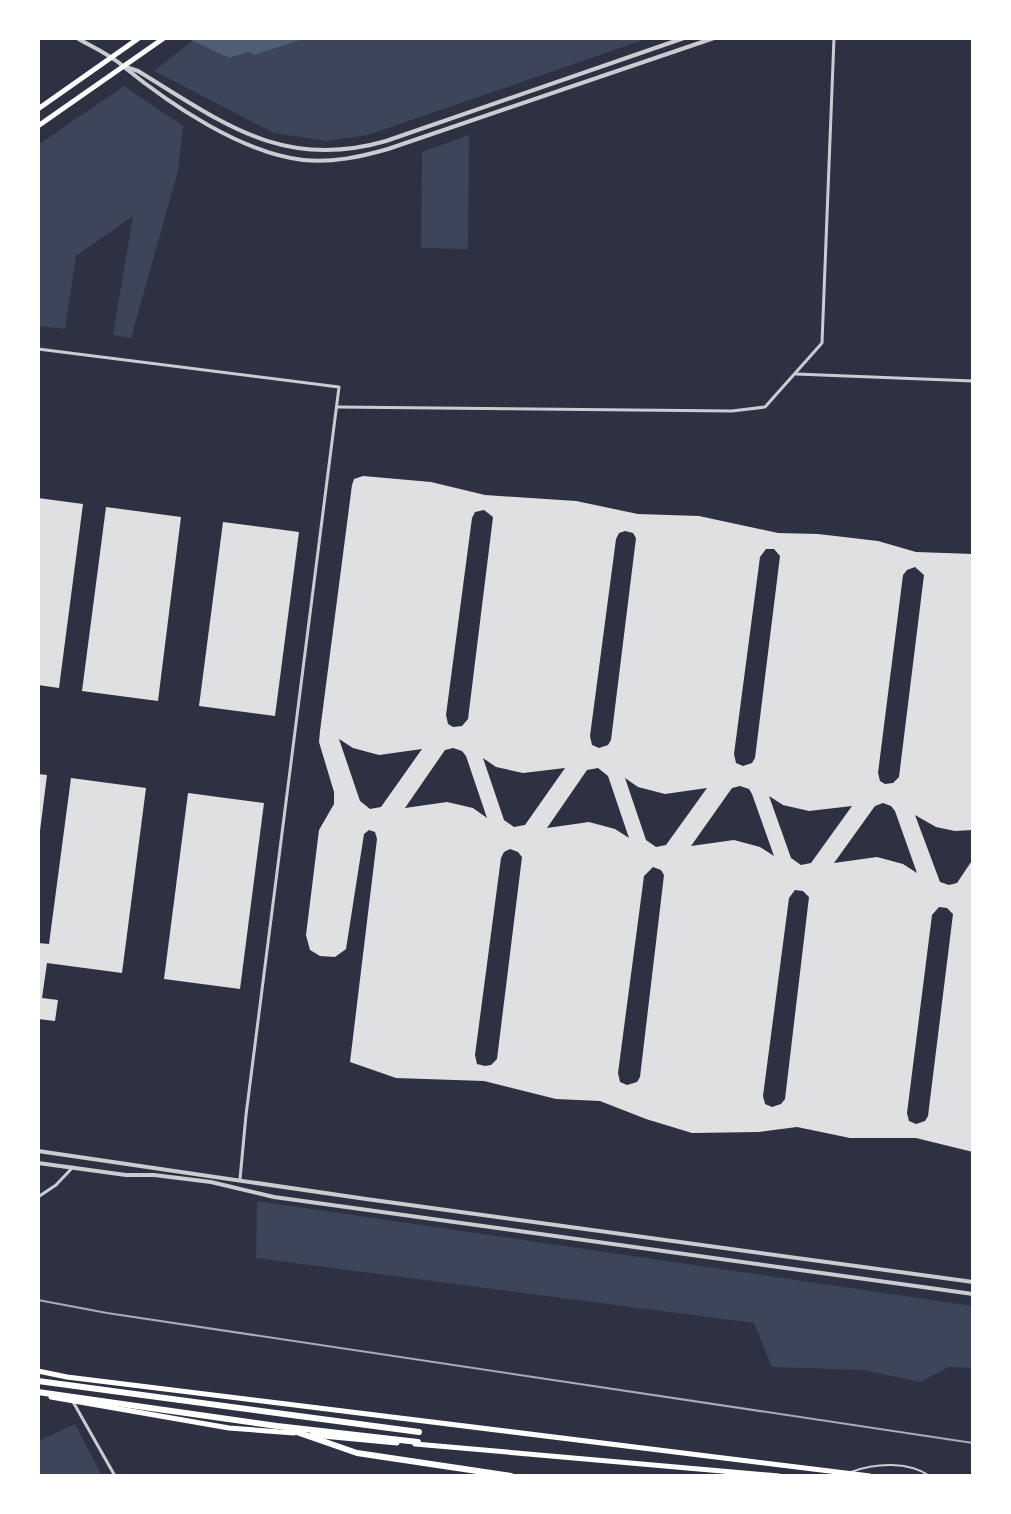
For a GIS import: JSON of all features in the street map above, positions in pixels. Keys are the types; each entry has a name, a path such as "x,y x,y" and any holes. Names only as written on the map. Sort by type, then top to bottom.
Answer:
{"highway":[{"path":"38,1381 419,1432"},
{"path":"38,1393 418,1442"},
{"path":"277,1426 357,1453 511,1476"}],"main road":[{"path":"38,109 139,38"},
{"path":"38,126 163,39"},
{"path":"38,1371 870,1476"},
{"path":"38,1393 229,1428 779,1476"}],"street":[{"path":"77,38 124,66 173,102 241,140 295,158 322,161 363,156 388,149 714,38"},
{"path":"124,66 215,118 270,144 297,150 339,151 386,141 684,38"},
{"path":"337,407 732,411 765,407 822,343 834,38"},
{"path":"38,349 339,387 240,1179"},
{"path":"796,374 973,381"},
{"path":"38,1151 973,1282"},
{"path":"38,1163 211,1182 274,1197 973,1294"},
{"path":"38,1197 56,1185 73,1167"},
{"path":"72,1400 115,1476"}],"lane":[{"path":"849,1473 882,1465 919,1469 930,1476"}],"shaded area":[{"path":"186,38 307,38 254,55 249,52 229,58"},
{"path":"307,38 649,38 368,135 327,141 274,133 154,71 192,41 229,58 249,52 254,55"},
{"path":"124,86 183,126 178,171 131,338 113,335 133,216 76,256 65,329 38,326 38,145"},
{"path":"469,135 468,249 421,248 422,152"},
{"path":"257,1201 973,1306 973,1368 948,1367 921,1382 863,1370 772,1367 754,1323 256,1258"},
{"path":"75,1424 102,1476 38,1476 38,1441"}],"building":[{"path":"363,476 431,482 485,495 576,501 638,514 699,516 778,533 878,541 916,552 973,554 973,830 955,831 936,827 915,815 940,882 949,885 957,883 973,859 973,1152 916,1138 850,1138 797,1127 759,1132 692,1133 600,1101 556,1099 484,1081 396,1078 350,1062 377,839 375,832 369,830 364,834 346,949 335,957 320,956 310,950 306,935 319,830 334,804 334,792 319,742 354,479","holes":["484,510 493,517 468,719 462,726 453,727 448,724 446,715 472,518 475,512","625,531 633,533 636,538 611,740 608,745 599,748 592,745 590,736 616,539 619,533","766,549 774,549 780,556 755,758 752,763 743,766 736,763 734,754 760,557","915,567 924,575 899,777 893,783 885,784 880,781 878,773 903,575","339,739 353,748 379,755 422,749 381,807 370,809 360,801","453,748 466,756 487,818 473,808 447,802 405,808 445,750","483,758 496,767 523,773 565,768 525,825 514,827 504,820","598,768 608,776 629,838 615,829 589,822 547,828 587,770","625,778 638,787 665,794 707,788 666,845 656,847 646,840","740,786 749,789 752,794 774,856 760,847 734,840 691,846 732,788","769,796 783,805 809,811 852,806 811,863 801,865 791,858","883,803 895,811 917,873 903,864 877,857 834,863 875,806","510,849 522,857 497,1059 485,1066 477,1064 475,1055 501,858","653,867 664,875 640,1077 637,1082 627,1085 620,1082 618,1073 644,876","795,890 803,891 809,897 785,1099 772,1107 765,1104 763,1096 789,898","939,907 947,908 953,914 928,1116 925,1121 916,1124 909,1121 907,1113 932,915"]},
{"path":"38,498 83,504 59,688 38,685"},
{"path":"106,507 181,517 158,701 82,691"},
{"path":"223,522 299,532 275,716 199,706"},
{"path":"38,774 47,775 40,831 38,831"},
{"path":"71,778 146,788 122,973 47,963 42,998 58,1000 55,1021 38,1019 38,943 49,944"},
{"path":"188,793 264,803 240,989 164,979"}],"railway":[{"path":"38,1300 107,1313 973,1443"}]}
